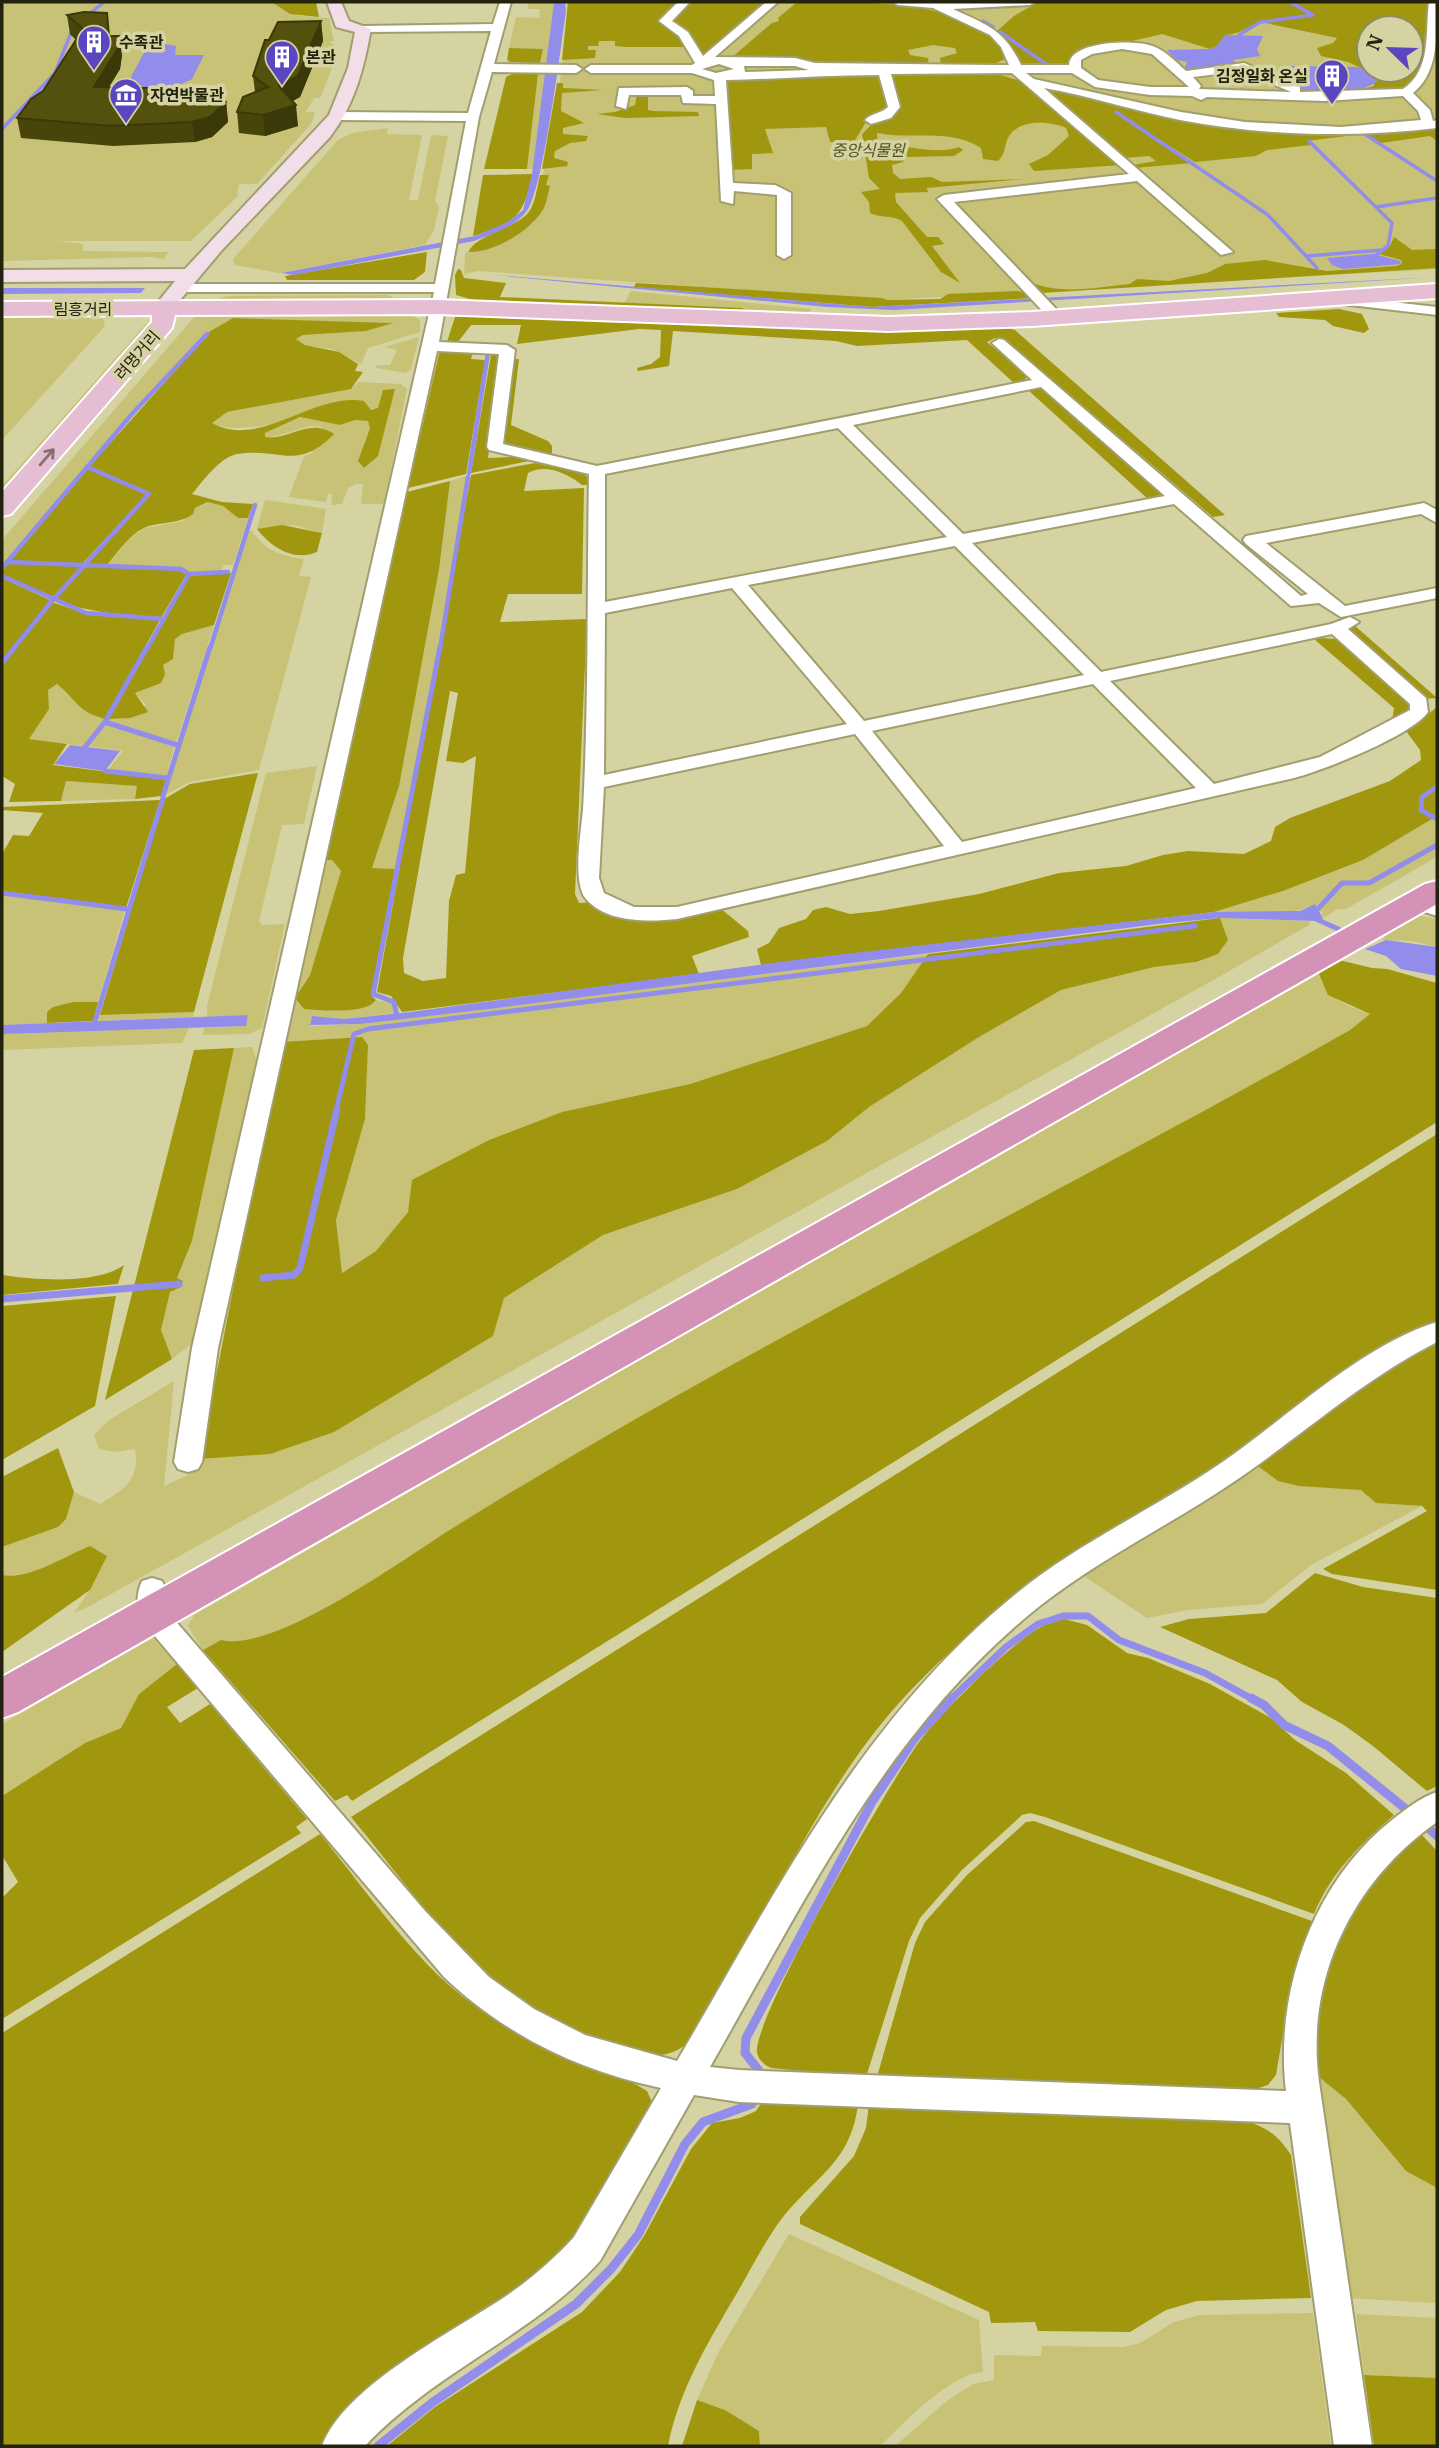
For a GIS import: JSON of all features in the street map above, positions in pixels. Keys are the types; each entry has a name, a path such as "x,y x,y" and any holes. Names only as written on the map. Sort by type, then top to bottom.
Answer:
{"highway":[{"path":"2,1699 152,1601 1345,933 1437,872"},
{"path":"1345,933 1430,901"},
{"path":"2,1672 152,1601"}],"main road":[{"name":"림흥거리","path":"2,309 163,308 439,298 496,308 888,324 1045,305 1325,299 1437,291"},
{"name":"려명거리","path":"2,508 164,323 163,308 137,323 46,422"}],"street":[{"path":"334,2 342,24 363,29 498,27"},
{"path":"188,1462 208,1335 431,346 445,257 473,117 505,2"},
{"path":"684,2 665,21 684,34 701,74 803,76 815,69"},
{"path":"698,66 773,2"},
{"path":"898,2 935,5 1032,2"},
{"path":"1011,15 1032,2"},
{"path":"591,69 698,66 726,62 795,62 815,69 1074,69 1088,80 1107,86 1193,88 1238,85 1256,94 1305,97 1406,92 1418,83 1433,51 1435,2"},
{"path":"935,5 997,29 1016,69 1226,252"},
{"path":"163,308 337,116 355,68 363,29"},
{"path":"726,62 744,44"},
{"path":"1074,69 1075,60 1083,52 1132,44 1156,50 1193,88 1209,100 1249,100 1256,94"},
{"path":"723,76 741,70 738,65 726,62"},
{"path":"883,69 934,62 993,69"},
{"path":"487,68 576,69"},
{"path":"1183,75 1247,68 1305,97"},
{"path":"871,120 887,115 894,107 883,69"},
{"path":"723,76 720,100 729,194 775,189 784,193 784,255"},
{"path":"1030,82 1183,116 1258,128 1378,132 1437,124"},
{"path":"622,106 623,91 687,90 687,100 720,100"},
{"path":"1406,92 1426,114 1427,120 1423,126"},
{"path":"337,116 473,117"},
{"path":"1045,305 944,200 1140,177"},
{"path":"2,276 184,282 439,298"},
{"path":"1325,299 1437,311"},
{"path":"999,343 1175,499 1297,602 1320,597"},
{"path":"431,346 491,347 507,350 495,447 597,471 1044,382"},
{"path":"841,422 962,540 1210,791"},
{"path":"597,471 594,783 589,878 594,896 606,905 631,913 660,915 958,850 1294,772 1327,761 1409,721 1419,712 1419,702 1338,620 1320,597 1252,540 1424,508 1437,519"},
{"path":"596,609 1175,499"},
{"path":"737,583 861,729 958,850"},
{"path":"594,783 1100,678 1437,593"},
{"path":"341,2446 394,2393 446,2355 519,2312 570,2270 610,2214 840,1811 877,1755 951,1666 984,1635 1065,1572 1230,1471 1356,1376 1437,1331"},
{"path":"152,1601 420,1928 481,1989 519,2019 555,2038 636,2068 687,2080 753,2087 1305,2108"},
{"path":"1353,2446 1305,2108 1299,2054 1302,2009 1330,1923 1343,1896 1362,1869 1423,1815"}],"green space":[{"path":"2,2 297,2 299,16 329,18 334,41 329,42 336,46 338,54 320,98 314,98 306,112 315,112 311,124 257,184 239,184 237,197 191,241 56,241 83,244 83,251 168,252 164,259 151,257 2,261"},
{"path":"272,2 316,2 319,17 290,14"},
{"path":"529,2 554,2 547,63 540,63 543,49 509,48 516,17 539,18 537,37 540,9 527,9"},
{"name":"중앙식물원","path":"567,2 1437,2 1437,269 887,300 477,271 464,274 465,254 521,220 528,214 535,200 549,146 561,78"},
{"path":"568,2 681,2 666,14 686,47 625,47 615,46 615,41 599,41 598,46 588,46 588,50 596,50 595,58 562,60"},
{"path":"686,2 770,2 753,16 748,15 744,19 748,20 703,57 669,19"},
{"path":"797,2 894,5 941,13 988,31 1007,53 1007,58 990,66 941,66 940,58 957,53 955,48 933,45 908,50 910,55 928,58 929,66 731,58 772,23 779,21 778,18"},
{"path":"1038,2 1288,2 1311,16 1314,15 1291,2 1431,2 1433,36 1425,58 1425,14 1355,14 1355,65 1321,56 1317,48 1333,43 1337,38 1261,22 1235,34 1225,35 1217,46 1210,49 1162,34 1077,54 1069,65 1022,65 996,32 1014,16"},
{"path":"509,48 543,49 540,63 510,62 507,60"},
{"path":"994,73 1024,82 1122,165 1034,171 1029,164 1048,155 1069,136 1066,128 1052,124 1028,124 1014,130 998,161 983,159 981,148 956,138 877,133 878,146 929,150 959,147 963,150 954,156 905,157 903,162 892,165 893,173 900,179 931,177 942,182 1024,179 927,188 928,192 895,193 896,202 927,237 938,237 944,244 932,246 960,283 941,272 902,221 870,213 869,202 861,192 880,189 869,178 862,134 874,122 892,115 889,74"},
{"path":"512,74 538,74 527,169 484,169 506,77"},
{"path":"538,74 545,74 533,169 527,169"},
{"path":"879,74 891,107 866,122 854,142 830,142 826,127 765,129 773,153 752,154 752,169 731,170 722,81 736,78 821,78 821,75"},
{"path":"557,83 563,83 563,88 603,90 562,93 561,111 584,123 563,128 563,134 588,136 586,141 570,143 555,151 554,158 568,162 567,166 542,169"},
{"path":"1413,84 1382,92 1363,89"},
{"path":"1040,86 1218,123 1362,134 1307,141 1311,145 1267,150 1256,156 1195,162 1114,111 1192,163 1134,168 1133,165 1156,161 1149,156 1124,158"},
{"path":"637,94 648,95 648,110 698,112 699,116 625,118 597,114 615,112 635,105"},
{"path":"1437,125 1437,141 1430,136 1381,143 1366,134"},
{"path":"388,128 387,134 422,135 409,200 418,200 431,135 448,136 435,201 439,207 434,230 425,245 279,273 234,265 233,259 338,140 352,133"},
{"path":"532,174 525,200 515,216 499,227 473,236 483,175"},
{"path":"540,175 549,175 546,185 550,186 544,208 530,225 501,244 469,252 478,242 528,213 535,199"},
{"path":"1394,237 1412,250 1437,249 1437,268 1042,293 1033,283 1056,289 1069,289 1130,284 1137,279 1169,281 1207,273 1225,264 1265,260 1327,271 1396,266 1402,264 1401,260 1379,254 1390,246"},
{"path":"427,252 425,272 414,280 287,280 285,276"},
{"path":"458,269 464,278 506,283 500,297 742,308 748,311 480,302 456,295 455,275"},
{"path":"636,283 887,300 940,299 948,294 1016,291 1027,293 1034,298 872,307 634,287"},
{"path":"631,291 812,309 807,313 624,303"},
{"path":"388,295 396,299 217,300 227,296"},
{"path":"1339,309 1362,314 1369,329 1364,333 1333,326 1325,320 1279,317 1276,313"},
{"path":"409,314 420,320 420,332 368,348 361,364 332,349 305,345 296,339 303,335 366,331 392,323 233,318 207,333 2,566 2,540 195,316"},
{"path":"2,316 91,316 103,319 105,326 2,440"},
{"path":"455,317 855,331 995,325 1015,330 1225,515 1213,517 1006,340 995,338 987,342 1028,376 1020,384 1015,384 967,340 857,346 836,341 673,331 669,366 638,371 637,368 651,364 660,357 661,330 639,329 517,344 521,325 471,325 458,342 447,342"},
{"path":"233,318 393,323 366,331 303,335 296,339 305,345 339,352 358,364 355,371 363,372 351,389 227,412 212,423 230,429 249,430 268,426 325,404 345,400 364,401 371,410 378,408 383,390 395,389 378,456 364,468 358,461 370,428 368,421 355,420 340,425 300,417 265,433 265,437 283,436 316,428 334,434 309,452 298,455 252,453 230,456 212,471 192,494 222,502 253,504 248,518 238,518 223,506 207,502 195,508 193,514 187,517 138,531 107,565 85,564 151,494 89,467 207,333"},
{"path":"146,324 154,325 2,497 2,486"},
{"path":"419,337 411,369 406,373 376,368 377,365 390,365 397,350 385,347"},
{"path":"440,350 473,351 471,359 485,360 466,474 408,488"},
{"path":"498,354 502,357 488,458 512,457 529,461 471,473 491,355"},
{"path":"512,359 519,359 511,425 548,441 552,446 552,456 504,445 501,439"},
{"path":"359,382 401,384 407,389 384,504 361,504 363,484 348,488 342,504 331,505 332,494 328,494 326,502 289,497 304,456 312,453 323,427 311,426 269,438 264,437 265,433 295,419 244,428 211,423 226,412 351,389","holes":["394,389 378,456 363,444 370,428 368,421 355,420 340,425 302,417 364,401 371,410 378,409"]},
{"path":"1028,390 1045,390 1164,493 1148,499"},
{"path":"535,463 584,474 590,480 589,485 582,485 564,474 549,470 528,473 524,491 584,488 582,594 508,594 500,622 587,619 575,894 579,903 593,902 602,908 720,908 748,931 749,937 692,956 699,974 402,1012 391,996 377,992 471,475","holes":["450,691 458,693 446,761 463,763 476,756 465,873 456,875 449,901 446,978 423,981 404,973 403,958"]},
{"path":"88,468 147,494 82,564 10,561"},
{"path":"467,476 451,581 395,869 371,868 398,772 437,568 450,481"},
{"path":"450,481 439,569 399,786 372,868 395,869 371,995 376,1000 371,1005 353,1010 304,1009 295,998 310,975 341,871 332,860 324,860 407,492"},
{"path":"265,500 326,509 322,533 294,525 257,529"},
{"path":"207,502 223,506 238,518 248,518 233,565 224,565 221,571 190,573 182,568 107,565 130,538 145,528 183,521 195,508"},
{"path":"282,525 322,533 317,552 299,555 283,551 269,542 257,529"},
{"path":"248,531 252,531 275,551 304,559 299,576 311,577 259,770 190,782 165,795"},
{"path":"9,563 81,566 51,599 2,575 2,570"},
{"path":"85,566 180,570 186,575 161,618 94,611 54,600"},
{"path":"197,572 231,573 214,625 182,634 175,639 173,659 163,665 165,674 161,683 135,693 148,712 130,718 109,719 190,575"},
{"path":"2,578 50,600 2,662"},
{"path":"52,602 84,613 160,620 105,719 82,709 57,684 48,690 49,709 29,739 67,744 53,765 166,779 161,796 135,799 137,786 66,781 61,801 9,802 15,784 2,776 2,665"},
{"path":"214,625 176,743 107,722 109,719 130,718 146,705 135,693 161,682 163,665 173,659 175,639 182,634"},
{"path":"1354,625 1437,698 1424,699 1343,630"},
{"path":"1314,639 1338,639 1406,697 1413,707 1409,714 1392,721 1394,708"},
{"path":"57,684 83,709 105,719 83,746 28,739 49,709 48,690"},
{"path":"1437,707 1437,816 1363,860 1283,891 1214,912 761,965 757,949 769,943 779,928 806,919 813,910 826,907 850,914 879,911 979,894 1059,873 1126,866 1188,851 1244,854 1271,841 1275,827 1290,818 1390,781 1421,760 1420,750 1406,731"},
{"path":"106,724 175,745 166,777 108,770 123,751 88,746"},
{"path":"317,766 304,824 282,825 259,921 262,925 285,924 262,1028 249,1034 203,1035 204,1028 246,1026 248,1015 207,1017 207,1006 266,773"},
{"path":"258,773 194,1012 100,1015 164,799 190,784"},
{"path":"66,781 138,786 135,799 61,801"},
{"path":"160,800 126,908 2,892 2,854 13,835 29,836 43,813 2,810 2,807"},
{"path":"1437,816 1437,857 1346,909 1338,909 1323,918 1322,912 1310,907 1292,912 1214,912 1283,891 1363,860"},
{"path":"324,860 332,860 341,871 310,975 302,987 374,1004 376,1000 392,1003 393,1013 344,1019 312,1016 310,1026 361,1024 928,954 901,993 867,1026 690,1084 562,1112 489,1140 413,1180 408,1212 376,1251 341,1273 336,1220 365,1119 368,1045 361,1037 281,1042"},
{"path":"2,894 110,905 125,910 98,1002 73,1002 47,1012 47,1023 2,1025"},
{"path":"1416,915 1437,919 1437,947 1412,941 1382,940 1389,931"},
{"path":"1220,918 1310,921 1309,925 1224,974 86,1608 74,1613 90,1590 90,1546 35,1571 13,1576 2,1575 2,1547 58,1527 66,1519 74,1492 100,1504 123,1489 135,1469 135,1449 116,1452 99,1449 94,1435 109,1420 174,1381 164,1486 196,1471 200,1459 270,1454 493,1336 504,1298 603,1235 737,1189 827,1141 869,1107 979,1037 1061,990 1154,967 1196,962 1228,940"},
{"path":"1220,918 1228,940 1218,954 1196,962 1154,967 1061,990 979,1037 869,1107 827,1141 737,1189 603,1235 504,1298 493,1336 334,1432 270,1454 200,1459 281,1042 362,1037 368,1045 365,1119 336,1220 342,1273 376,1251 408,1212 412,1180 489,1140 562,1112 690,1084 867,1026 901,993 928,954"},
{"path":"1339,960 1387,969 1437,983 1437,1122 352,1801 347,1795 335,1801 203,1650 221,1640 245,1640 274,1632 340,1600 456,1526 676,1396 1350,1030 1370,1014 1328,995 1318,972"},
{"path":"1318,972 1325,988 1331,994 1345,1004 1370,1014 1350,1030 1238,1092 676,1396 565,1460 340,1600 306,1618 274,1632 245,1640 221,1640 203,1650 188,1626 194,1615"},
{"path":"73,1002 98,1002 93,1021 47,1023 47,1012 53,1007"},
{"path":"194,1012 193,1017 99,1021 100,1015"},
{"path":"189,1028 182,1043 2,1050 2,1033"},
{"path":"252,1047 258,1064 198,1339 172,1359 161,1330 170,1292 181,1287 183,1281 177,1278 192,1241 234,1048"},
{"path":"234,1048 192,1241 177,1278 183,1281 181,1287 170,1292 161,1330 172,1359 105,1400 194,1050"},
{"path":"1437,1134 1437,1325 1352,1371 1219,1464 1051,1573 971,1633 934,1667 899,1703 844,1775 795,1856 708,2020 685,2045 661,2055 635,2052 563,2025 514,1998 482,1971 442,1929 351,1817"},
{"path":"124,1265 118,1284 2,1295 2,1275 48,1279 82,1278 98,1276"},
{"path":"116,1296 95,1406 2,1460 2,1306"},
{"path":"1437,1339 1437,1590 1332,1574 1323,1569 1427,1511 1422,1506 1376,1503 1361,1490 1299,1486 1278,1481 1254,1463 1364,1379"},
{"path":"58,1448 74,1492 66,1519 58,1527 2,1547 2,1477"},
{"path":"1254,1463 1332,1487 1362,1490 1376,1503 1422,1506 1311,1565 1262,1604 1188,1610 1147,1618 1082,1575"},
{"path":"90,1546 107,1556 90,1590 2,1652 2,1575 13,1576 35,1571"},
{"path":"1315,1573 1363,1587 1437,1598 1437,1786 1427,1791 1373,1746 1344,1725 1302,1702 1277,1680 1160,1627 1189,1619 1266,1613"},
{"path":"1064,1619 1087,1625 1127,1653 1148,1658 1210,1684 1271,1718 1295,1740 1346,1773 1394,1815 1338,1872 1314,1914 1045,1817 1030,1813 1022,1815 962,1870 920,1918 909,1941 866,2077 767,2066 757,2053 761,2031 776,1995 826,1899 919,1742 959,1698 1010,1650 1039,1628"},
{"path":"153,1638 177,1664 139,1694 121,1728 85,1743 2,1796 2,1724"},
{"path":"177,1664 198,1688 167,1707 180,1723 210,1704 307,1819 296,1827 301,1833 2,2019 2,1898 18,1882 2,1855 2,1796 85,1743 121,1728 139,1694"},
{"path":"1034,1821 1312,1921 1290,1992 1276,2075 1268,2085 1243,2093 877,2077 915,1943 925,1922 967,1875 1026,1822"},
{"path":"320,1834 396,1929 460,1995 503,2022 647,2091 652,2102 649,2117 618,2178 554,2266 366,2398 323,2446 2,2446 2,2033"},
{"path":"1421,1834 1437,1851 1437,2188 1406,2171 1346,2099 1314,2073 1313,2015 1341,1926 1371,1873"},
{"path":"1314,2073 1346,2099 1406,2171 1437,2188 1437,2303 1345,2298"},
{"path":"762,2102 858,2104 854,2124 840,2154 777,2225 708,2343 688,2383 668,2446 387,2446 435,2407 582,2312 620,2272 644,2236 691,2149 712,2123 740,2118 756,2111"},
{"path":"869,2104 1239,2119 1256,2124 1275,2136 1291,2155 1311,2298 1197,2301 1166,2310 1130,2332 1038,2331 1035,2322 991,2323 989,2312 800,2224 800,2217 854,2156 866,2128"},
{"path":"789,2234 979,2320 983,2372 956,2381 942,2390 880,2446 760,2446 759,2431 725,2410 697,2400 718,2353"},
{"path":"1313,2313 1331,2446 895,2446 948,2400 973,2384 994,2380 994,2355 1041,2356 1042,2346 1123,2347 1140,2343 1174,2322 1200,2315"},
{"path":"1356,2314 1437,2318 1437,2378 1364,2375"},
{"path":"1364,2375 1437,2378 1437,2446 1374,2446"},
{"path":"697,2400 725,2410 759,2431 760,2446 682,2446"}],"shaded area":[{"path":"554,2 565,2 566,11 556,84 539,178 532,200 521,217 502,230 474,241 294,275 281,273 475,236 508,222 523,210 532,174"},
{"path":"1225,35 1263,36 1257,49 1260,56 1233,60 1237,63 1234,65 1191,74 1185,67 1187,62 1177,60 1167,50 1210,49 1217,46"},
{"path":"165,44 176,46 175,55 204,55 192,79 162,88 146,87 132,82 131,77 146,49"},
{"path":"1291,66 1355,67 1355,84 1373,84 1363,89 1307,94 1274,73"},
{"path":"1374,254 1400,261 1401,264 1343,269 1332,265 1327,258"},
{"path":"483,274 872,307 1437,277 894,310 827,307"},
{"path":"2,288 145,288 141,293 2,294"},
{"path":"70,745 120,751 105,771 54,764"},
{"path":"1315,904 1323,918 1317,921 1220,918 1158,924 497,1008 361,1024 310,1025 312,1016 344,1019 410,1012 810,958 1214,912 1300,911"},
{"path":"1386,940 1437,947 1437,976 1401,969 1386,956 1365,949"},
{"path":"248,1015 246,1026 2,1034 2,1025"}],"building":[{"path":"84,12 107,13 109,36 119,36 117,50 94,87 209,89 218,91 226,102 210,117 192,122 110,126 17,118 31,99 43,91 83,29 67,15"},
{"path":"321,21 298,76 279,86 296,105 263,115 237,112 243,97 268,87 253,76 265,40 269,40 278,22"}],"waterway":[{"path":"87,16 104,2"},
{"path":"1239,35 1260,22 1313,15 1290,2"},
{"path":"983,21 993,27"},
{"path":"2,129 55,73 73,28"},
{"path":"1000,32 1049,66"},
{"path":"1116,112 1268,215 1317,268"},
{"path":"1366,135 1437,181"},
{"path":"1309,141 1392,223 1388,246 1376,255"},
{"path":"1376,207 1437,198"},
{"path":"1307,256 1382,250"},
{"path":"87,467 132,414 207,334"},
{"path":"469,473 488,353"},
{"path":"2,568 87,467"},
{"path":"85,565 149,494 87,467"},
{"path":"440,649 468,477"},
{"path":"210,649 255,505"},
{"path":"8,562 85,565"},
{"path":"54,599 85,565"},
{"path":"85,565 181,569 189,574"},
{"path":"189,574 228,572"},
{"path":"147,649 189,574"},
{"path":"2,576 54,599"},
{"path":"13,649 54,599"},
{"path":"54,599 86,613 163,619"},
{"path":"2,663 15,647"},
{"path":"105,722 147,647"},
{"path":"163,796 210,647"},
{"path":"397,1017 394,1002 373,994 440,647"},
{"path":"85,747 105,722"},
{"path":"105,722 177,745"},
{"path":"105,771 168,778"},
{"path":"1437,787 1422,797 1421,810 1437,819"},
{"path":"94,1025 163,798"},
{"path":"1315,912 1342,883 1369,883 1437,845"},
{"path":"2,893 127,909"},
{"path":"1314,918 1349,934"},
{"path":"336,1111 354,1034 368,1029 1195,926"},
{"path":"263,1278 294,1275 300,1268 337,1109"},
{"path":"2,1299 179,1284"},
{"path":"951,1699 1006,1647 1038,1624 1063,1616 1088,1616 1119,1640 1205,1673 1254,1700"},
{"path":"1251,1698 1264,1705 1284,1725 1328,1746 1412,1814"},
{"path":"758,2077 760,2072 745,2053 746,2038 872,1802 914,1739 951,1699"},
{"path":"1423,1823 1437,1836"},
{"path":"378,2446 433,2402 576,2304 611,2269 638,2235 685,2144 703,2122 752,2104 754,2094"}],"place":[{"name":"수족관","path":"94,72"},
{"name":"본관","path":"282,87"},
{"name":"김정일화 온실","path":"1332,106"},
{"name":"자연박물관","path":"126,125"}]}
